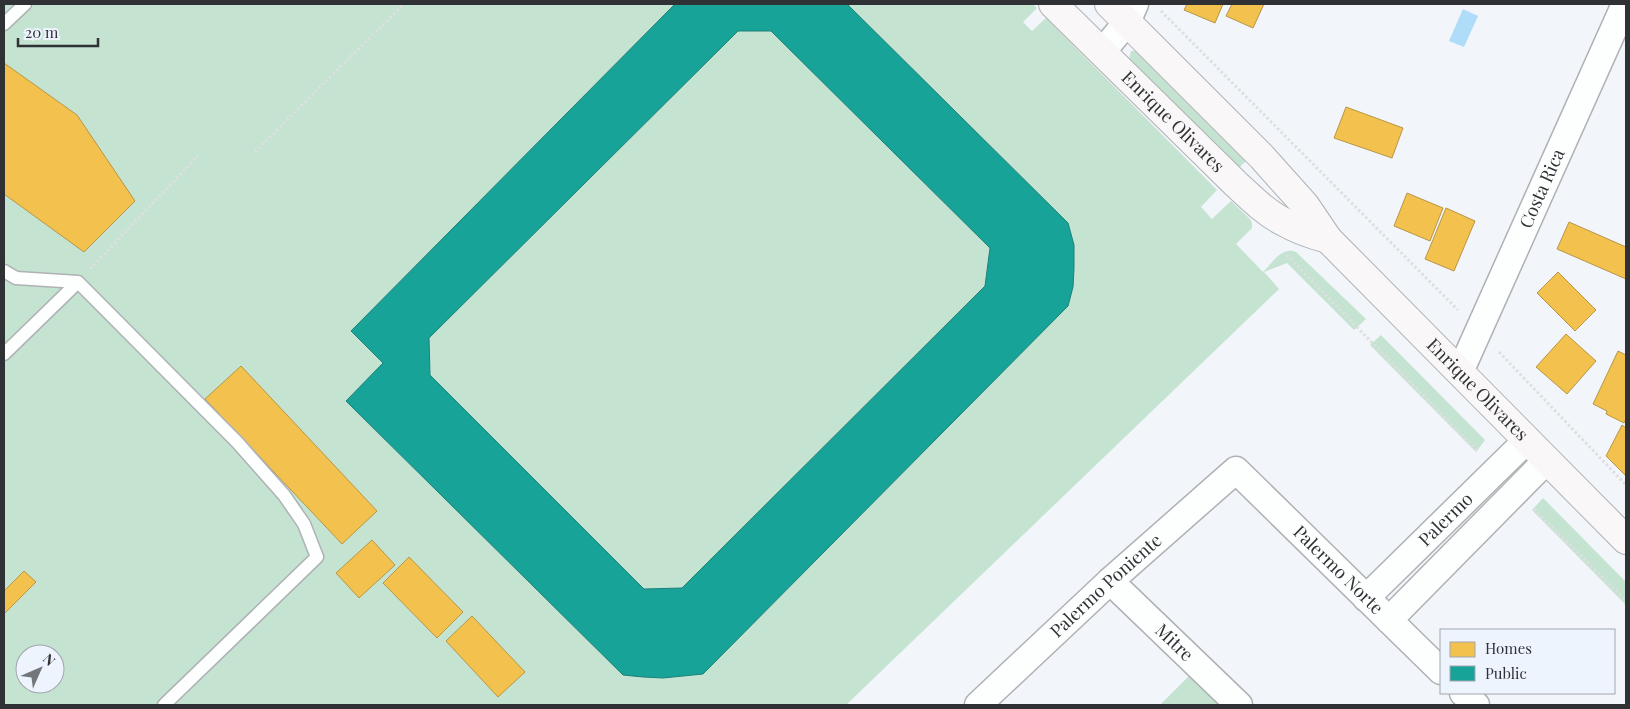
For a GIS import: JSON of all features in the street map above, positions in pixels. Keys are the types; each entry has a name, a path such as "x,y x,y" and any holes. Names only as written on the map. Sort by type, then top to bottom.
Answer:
{"main road":[{"name":"Enrique Olivares","path":"1053,4 1235,183 1283,222 1328,240"},
{"name":"Enrique Olivares","path":"1124,10 1305,205 1328,240 1626,540"}],"street":[{"name":"Costa Rica","path":"1460,372 1625,4"},
{"path":"1102,52 1124,10"},
{"name":"Palermo","path":"1366,598 1527,440"},
{"name":"Palermo","path":"1389,620 1547,460"},
{"name":"Palermo Poniente","path":"978,705 1110,581 1236,470"},
{"name":"Palermo Norte","path":"1236,470 1440,670"},
{"name":"Mitre","path":"1110,581 1239,705"},
{"path":"1464,694 1476,705"}],"lane":[{"path":"4,24 25,4"},
{"path":"4,271 16,278 78,282 237,442 278,488 304,524 317,557 164,705"},
{"path":"4,354 78,282"}],"path":[{"path":"255,152 404,4"},
{"path":"1162,12 1479,331 1626,486"},
{"path":"78,282 198,156"},
{"path":"1284,251 1496,470"},
{"path":"1516,491 1626,601"}],"green space":[{"path":"4,4 1033,4 1037,8 1023,22 1032,31 1046,18 1217,190 1201,207 1212,219 1231,201 1250,219 1252,228 1236,244 1263,272 1282,253 1286,251 1296,252 1366,319 1354,330 1287,263 1264,272 1279,289 846,705 4,705"},
{"path":"1131,51 1137,51 1246,161 1238,169 1134,66 1129,59"},
{"path":"1381,335 1485,440 1476,452 1370,345"},
{"path":"1543,498 1626,582 1626,605 1532,510"},
{"path":"1192,673 1225,705 1162,705"}],"water":[{"path":"1463,9 1478,16 1464,47 1449,41"}],"building: Homes":[{"path":"1187,4 1223,4 1215,23 1184,10"},
{"path":"1232,4 1264,4 1253,28 1226,16"},
{"path":"4,63 77,115 135,201 84,252 4,194"},
{"path":"1346,107 1403,128 1392,158 1334,138"},
{"path":"1407,193 1443,208 1430,241 1394,226"},
{"path":"1446,208 1475,221 1454,271 1425,259"},
{"path":"1569,222 1626,247 1626,279 1557,249"},
{"path":"1558,272 1596,310 1575,331 1537,293"},
{"path":"1566,334 1596,361 1567,394 1536,367"},
{"path":"1618,351 1626,355 1626,419 1624,423 1606,414 1607,411 1593,404"},
{"path":"241,366 377,511 342,544 205,399"},
{"path":"1622,425 1626,428 1626,476 1606,456"},
{"path":"372,540 395,565 359,598 336,573"},
{"path":"409,557 463,612 437,638 383,583"},
{"path":"24,571 36,582 4,614 4,591"},
{"path":"472,616 525,672 498,697 446,641"}],"building: Public":[{"path":"675,4 847,4 1068,223 1074,245 1073,287 1068,306 703,674 663,678 623,675 346,401 383,363 351,331","holes":["738,31 771,31 990,248 985,286 682,588 644,589 430,375 429,338"]}]}
